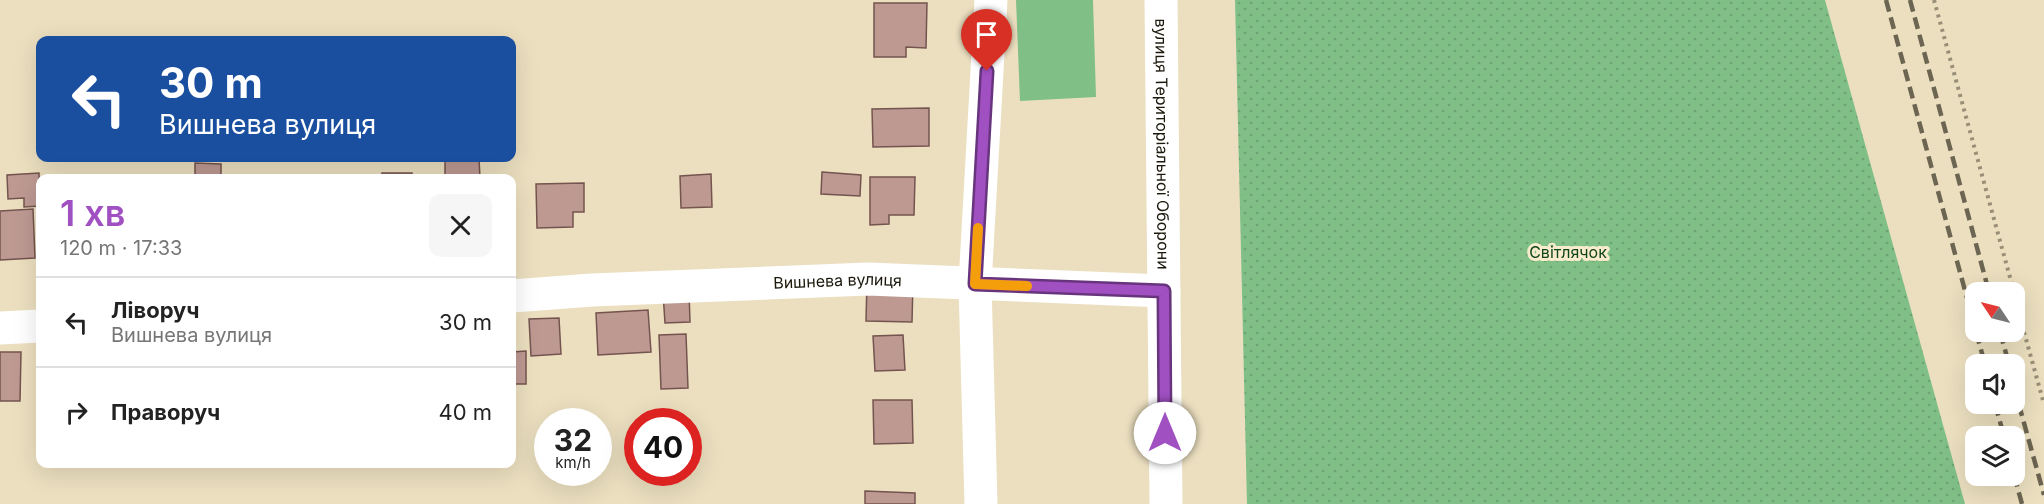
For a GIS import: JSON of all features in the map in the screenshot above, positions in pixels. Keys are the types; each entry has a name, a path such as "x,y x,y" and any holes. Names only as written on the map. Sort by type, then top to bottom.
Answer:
{"street":[{"path":"981,504 975,284 991,0"},
{"name":"вулиця Територіальної Оборони","path":"1161,0 1166,504"},
{"name":"Вишнева вулиця","path":"516,296 868,279 1164,291"},
{"path":"0,328 36,326"}],"path":[{"path":"1934,0 2011,282"},
{"path":"2025,334 2044,404"}],"green space":[{"path":"1016,0 1093,0 1096,97 1020,101"},
{"name":"Світлячок","path":"1235,0 1825,0 1965,504 1247,504"}],"building":[{"path":"874,3 927,3 926,48 906,47 906,57 874,57"},
{"path":"929,108 929,146 873,147 872,109"},
{"path":"445,162 479,162 480,174 445,174"},
{"path":"195,163 221,164 221,174 195,174"},
{"path":"822,172 861,175 860,196 821,194"},
{"path":"39,173 36,174 36,206 24,207 24,198 8,199 7,175"},
{"path":"382,173 412,173 412,174"},
{"path":"711,174 712,207 681,208 680,176"},
{"path":"870,177 915,177 914,215 889,215 889,224 870,225"},
{"path":"584,183 584,212 573,212 573,227 537,228 536,184"},
{"path":"33,209 35,258 0,260 0,211"},
{"path":"867,281 913,282 912,322 866,321"},
{"path":"689,292 690,322 665,323 663,293"},
{"path":"648,310 651,352 598,355 596,313"},
{"path":"559,318 561,354 531,356 529,319"},
{"path":"686,334 688,388 661,389 659,335"},
{"path":"903,335 905,370 875,371 873,336"},
{"path":"526,351 526,384 516,384 516,352"},
{"path":"0,352 21,352 20,401 0,401"},
{"path":"873,400 912,400 913,443 874,444"},
{"path":"865,491 915,493 915,504 865,504"}],"railway":[{"path":"1886,0 1965,291"},
{"path":"1910,0 1986,282"},
{"path":"1979,342 1982,354"},
{"path":"2003,342 2006,354"},
{"path":"1998,414 2001,426"},
{"path":"2022,414 2044,495"},
{"path":"2017,486 2022,504"}],"slow traffic":[{"path":"978,228 975,284 1027,286"}],"route":[{"path":"987,71 975,284 1164,291 1165,433"}]}
